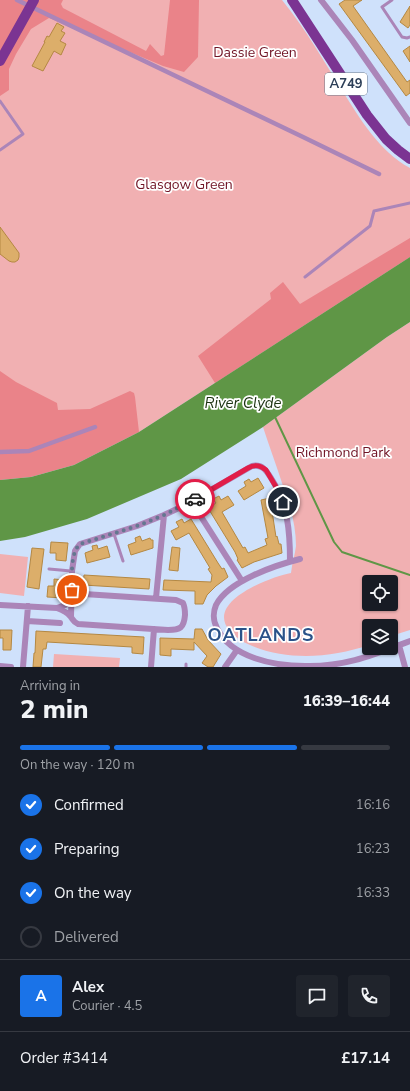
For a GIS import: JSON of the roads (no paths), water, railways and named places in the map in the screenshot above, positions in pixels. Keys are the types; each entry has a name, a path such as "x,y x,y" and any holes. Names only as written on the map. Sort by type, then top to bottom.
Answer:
{"main road":[{"name":"A749","path":"292,0 367,115 386,139 410,159"},
{"path":"0,61 33,3"}],"street":[{"path":"17,0 33,3 379,174"},
{"path":"321,0 408,115 410,123"},
{"path":"0,452 29,451 95,427"},
{"path":"71,617 72,571 76,548 84,543 137,526 164,515 256,465 263,468 273,481 280,494 289,529 290,562"},
{"path":"191,501 242,581"},
{"path":"156,598 164,515"},
{"path":"300,559 260,572 242,581 234,586 216,605 214,616 215,625 225,640 237,650 281,666 330,666 367,658 410,641"},
{"path":"0,605 57,608 65,606 78,596 84,594 176,600 183,602 185,608 184,622 182,626 175,630 83,625 75,622 65,612 57,608"},
{"path":"23,667 28,606"},
{"path":"27,621 60,623"},
{"path":"151,667 154,629"},
{"path":"399,645 405,667"},
{"path":"225,667 237,650"},
{"path":"0,666 11,667"}],"lane":[{"path":"392,0 382,7 402,37 410,37"},
{"path":"0,102 23,134 0,150"},
{"path":"305,277 370,226 374,211 410,203"},
{"path":"114,534 123,561"},
{"path":"49,569 72,571"}],"water":[{"name":"River Clyde","path":"410,257 410,322 263,427 181,479 87,519 25,537 0,541 0,480 31,477 74,465 139,432"}],"waterway":[{"path":"275,417 334,542 342,552 410,575"}],"district":[{"name":"OATLANDS","path":"261,635"}],"park label":[{"name":"Dassie Green","path":"255,52"},
{"name":"Glasgow Green","path":"184,184"},
{"name":"Richmond Park","path":"343,452"}]}
